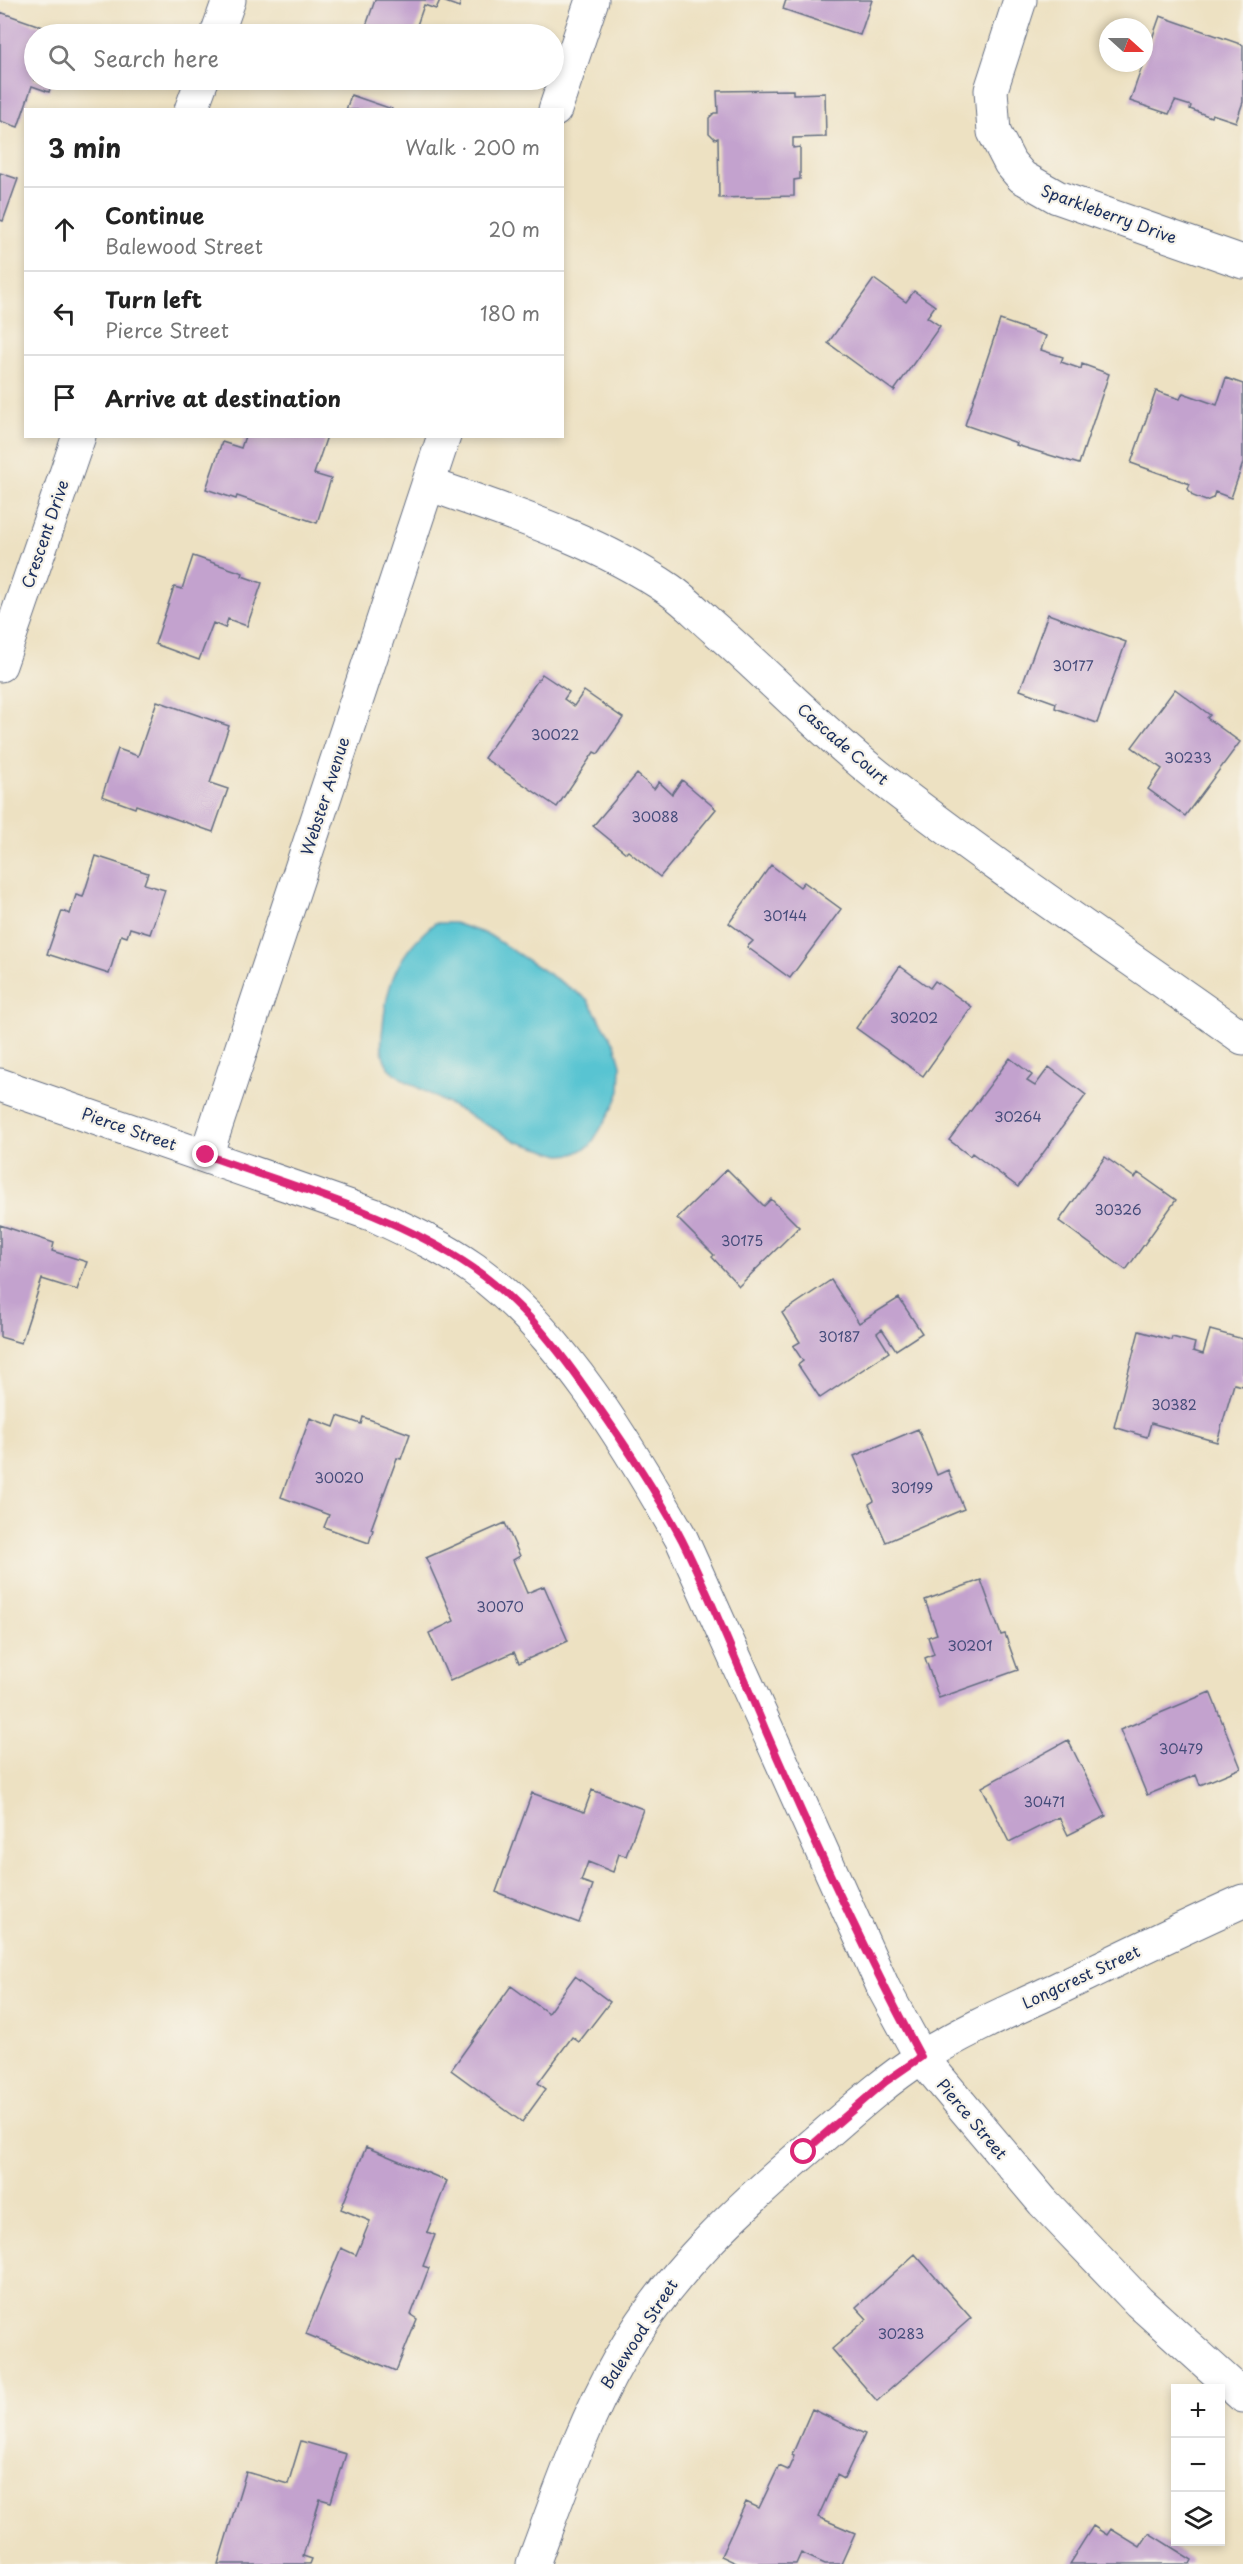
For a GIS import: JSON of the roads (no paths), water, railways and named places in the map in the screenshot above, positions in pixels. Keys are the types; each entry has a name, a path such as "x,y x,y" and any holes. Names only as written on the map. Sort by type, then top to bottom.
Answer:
{"street":[{"path":"221,24 229,0"},
{"path":"564,82 591,0"},
{"name":"Sparkleberry Drive","path":"1020,0 991,90 994,132 1010,163 1029,182 1057,197 1243,262"},
{"path":"192,108 198,90"},
{"path":"556,108 562,90"},
{"name":"Crescent Drive","path":"0,665 78,438"},
{"name":"Webster Avenue","path":"206,1155 443,438"},
{"name":"Cascade Court","path":"428,484 496,508 611,554 671,591 751,660 813,720 876,774 944,826 1243,1038"},
{"name":"Pierce Street","path":"0,1084 374,1215 446,1251 503,1292 536,1323 564,1357 651,1487 681,1538 879,1978 921,2057 1043,2202 1139,2302 1243,2396"},
{"name":"Longcrest Street","path":"921,2057 1011,2010 1243,1901"},
{"name":"Balewood Street","path":"533,2564 579,2441 597,2400 649,2313 676,2276 742,2207 885,2082 921,2057"}],"water":[{"path":"435,923 454,923 489,935 587,999 615,1044 621,1065 620,1091 613,1108 590,1146 574,1154 561,1155 518,1142 406,1081 388,1066 382,1052 382,1036 392,981 397,968 412,945"}]}
